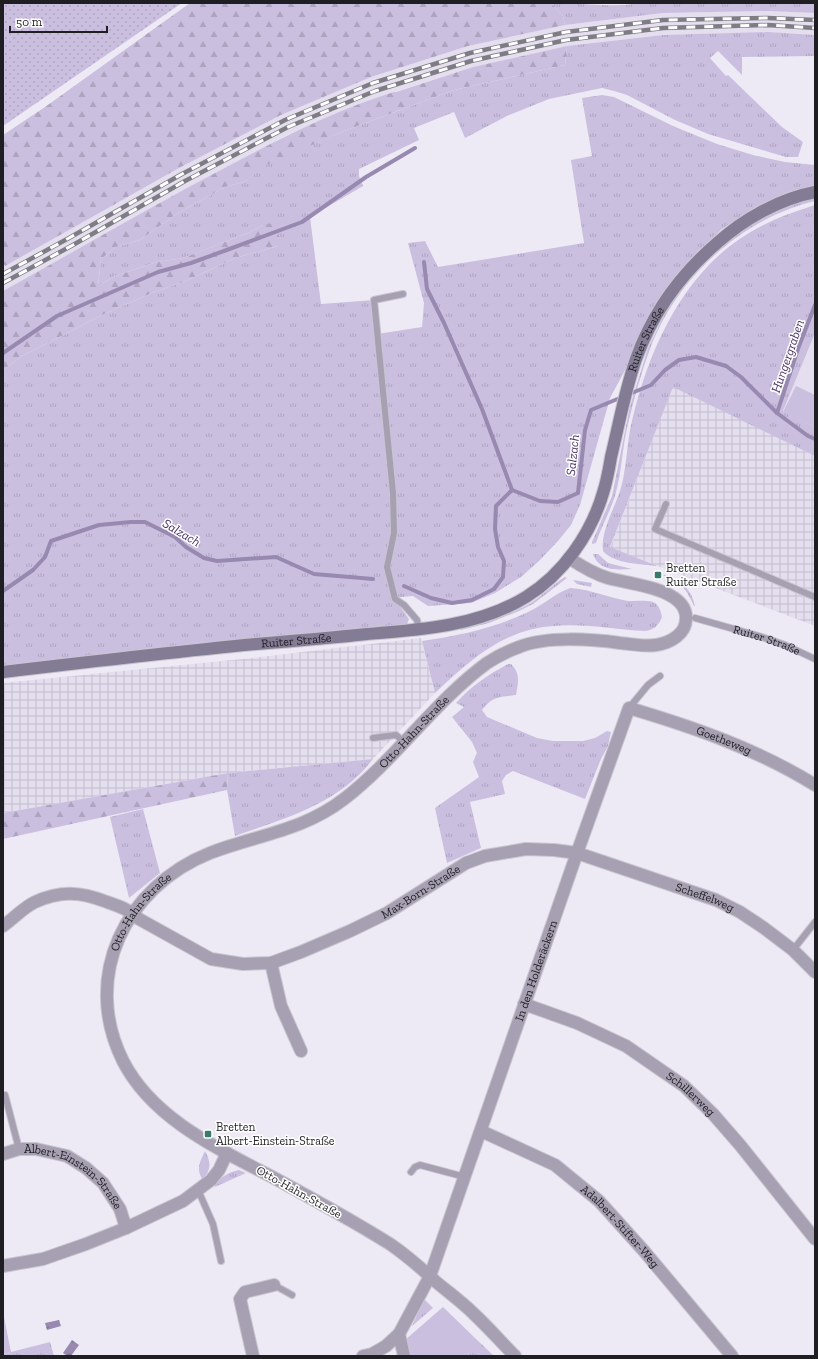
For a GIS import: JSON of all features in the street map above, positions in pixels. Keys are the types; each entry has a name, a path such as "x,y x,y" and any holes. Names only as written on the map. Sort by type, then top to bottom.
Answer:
{"street":[{"name":"Ruiter Straße","path":"3,672 252,644 418,630 475,618 502,609 526,597 549,580 569,558 594,517 603,492 632,373 643,343 666,299 681,279 704,254 727,234 757,214 788,200 815,192"},
{"path":"569,558 590,571 606,578 659,590 680,603 691,617"},
{"name":"Otto-Hahn-Straße","path":"514,1356 474,1313 412,1260 370,1232 336,1212 227,1153 179,1124 152,1100 133,1077 124,1063 112,1032 108,1013 107,995 109,971 115,947 123,929 149,893 169,876 189,863 208,854 288,829 315,817 343,801 381,767 444,702 489,661 519,647 537,642 553,640 600,641 650,646 658,645 677,638 686,622 691,617"},
{"name":"Goetheweg","path":"629,708 687,726 748,750 789,769 815,785"},
{"name":"In den Holderäckern","path":"399,1334 430,1276 524,1004 629,708"},
{"name":"Max-Born-Straße","path":"133,914 139,919 212,959 243,964 271,963 350,931 387,913 466,864 485,856 526,849 577,853"},
{"name":"Scheffelweg","path":"577,853 716,900 740,912 764,928 793,950 815,972"},
{"path":"3,926 34,902 68,893 90,896 125,909 133,914"},
{"path":"271,963 281,1006 301,1051"},
{"name":"Schillerweg","path":"524,1004 577,1023 626,1046 684,1086 713,1114 740,1145 815,1239"},
{"name":"Adalbert-Stifter-Weg","path":"481,1131 555,1165 600,1201 732,1356"},
{"name":"Albert-Einstein-Straße","path":"3,1154 19,1149 36,1149 67,1156 86,1168 103,1182 120,1209 126,1228"},
{"name":"Albert-Einstein-Straße","path":"3,1266 43,1259 126,1228 183,1201 211,1180 219,1170 227,1153"},
{"path":"253,1356 240,1299 245,1292 274,1285"},
{"path":"363,1356 372,1354 386,1346 399,1334 404,1356"}],"lane":[{"path":"403,294 374,300 393,493 394,533 387,567 394,599 404,606 417,620 418,630"},
{"path":"666,504 655,529 815,597"},
{"name":"Ruiter Straße","path":"691,617 762,637 785,645 815,659"},
{"name":"In den Holderäckern","path":"629,708 648,685 660,676"},
{"path":"373,738 396,735 404,742"},
{"path":"793,950 815,922"},
{"path":"5,1096 19,1149"},
{"path":"411,1172 415,1167 420,1165 465,1177"},
{"path":"198,1190 213,1224 221,1261"},
{"path":"274,1285 292,1295"}],"shaded area":[{"path":"769,11 815,13 815,35 768,32 663,35 567,46 473,67 397,91 289,134 189,187 3,291 3,263 5,265 179,168 281,115 371,77 468,46 565,25 663,13"},
{"path":"815,333 815,427 783,412"},
{"path":"673,386 815,456 815,626 610,548"},
{"path":"421,638 435,693 373,759 228,773 3,813 3,683 252,658"}],"green space":[{"path":"3,3 182,3 3,126"},
{"path":"190,3 551,3 563,16 565,25 468,46 371,77 281,115 179,168 5,266 3,263 3,135 45,107"},
{"path":"551,3 607,5 641,3 815,3 815,13 769,11 663,13 565,25 563,16"},
{"path":"768,32 815,35 815,56 742,57 742,75 718,51 710,58 726,76 728,75 782,127 803,142 798,157 786,157 708,134 675,120 627,95 602,88 549,99 507,116 465,138 454,112 414,128 419,140 359,169 359,176 363,186 310,217 321,304 374,300 377,334 422,327 424,303 408,243 425,241 438,267 584,243 571,160 592,156 582,98 602,95 614,97 673,126 717,144 753,155 785,162 815,165 815,185 786,193 754,208 722,229 698,251 677,274 658,301 641,333 630,361 610,398 580,505 571,525 539,561 521,577 495,593 471,603 428,606 413,596 395,599 409,619 407,624 3,666 3,370 22,356 102,315 154,292 186,281 235,258 278,246 263,225 248,233 183,258 157,262 115,276 98,286 101,259 116,247 140,240 175,215 225,187 246,181 264,165 344,131 454,90 565,65 567,46 663,35"},
{"path":"567,46 565,65 454,90 344,131 264,166 246,181 225,187 175,215 140,240 116,247 101,259 98,286 115,276 157,262 183,258 248,233 263,225 279,223 278,246 235,258 186,281 154,292 102,315 22,356 3,370 3,291 148,209 274,142 333,114 394,92 473,67"},
{"path":"815,197 815,201 788,210 762,222 737,237 715,255 695,275 677,298 662,323 650,349 628,424 615,496 596,543 592,544 612,496 630,406 648,348 667,309 679,289 710,256 748,225 788,205"},
{"path":"815,205 815,333 783,411 815,427 815,456 673,387 610,547 657,566 628,563 614,559 603,551 604,535 622,484 630,430 636,403 655,349 682,298 699,276 719,255 741,238 767,223"},
{"path":"796,386 815,395 815,427 783,412"},
{"path":"593,554 598,554 608,563 632,569 609,568 599,564"},
{"path":"660,574 683,584 693,599 695,606 682,586"},
{"path":"565,577 567,578 533,604 489,623 461,630 461,627 515,611 531,603"},
{"path":"573,580 592,583 591,587 577,584"},
{"path":"570,588 585,590 628,601 651,601 658,606 662,617 656,627 645,631 566,625 536,628 519,633 489,648 475,658 435,693 422,641 463,634 503,623 533,609"},
{"path":"508,664 511,664 518,675 516,695 497,698 489,702 482,710 487,717 537,738 553,741 583,741 595,738 607,731 611,732 608,746 601,759 585,799 513,771 506,775 502,781 505,794 470,802 481,848 447,863 435,808 479,777 473,762 477,753 472,742 452,717 464,707 456,703 480,681"},
{"path":"373,759 344,787 328,798 292,816 235,836 227,790 228,773"},
{"path":"228,773 227,790 3,839 3,813"},
{"path":"143,809 160,873 129,898 110,817"},
{"path":"205,1151 210,1166 208,1172 202,1179 199,1168"},
{"path":"239,1170 246,1173 215,1187 214,1184 228,1173"},
{"path":"424,1299 433,1308 412,1326"},
{"path":"443,1307 474,1337 467,1344 469,1356 410,1356 405,1340"},
{"path":"3,1312 11,1352 3,1354"},
{"path":"474,1337 494,1356 469,1356 466,1344"},
{"path":"50,1342 54,1356 3,1356 3,1354"}],"water":[{"path":"59,1320 61,1326 47,1330 45,1323"},
{"path":"72,1340 79,1345 71,1356 67,1356 63,1353"}],"waterway":[{"path":"3,353 57,316 158,272 191,263 302,222 366,177 415,148"},
{"path":"424,262 427,289 444,323 482,409 512,490"},
{"name":"Hungergraben","path":"777,413 799,346 815,305"},
{"name":"Salzach","path":"404,586 431,598 452,603 472,600 494,589 503,577 504,561 498,547 495,529 496,506 512,490 540,501 558,502 578,493 585,430 591,410 651,385 665,370 679,360 696,357 726,366 741,377 777,413 808,436 815,439"},
{"name":"Salzach","path":"3,591 33,570 45,557 51,541 99,525 131,522 145,522 175,537 186,547 204,558 217,561 276,557 314,574 373,579"}],"railway":[{"path":"3,274 182,174 285,120 373,83 470,53 566,32 663,20 768,18 815,20"},
{"path":"3,283 185,181 288,127 375,91 471,61 566,40 663,28 768,25 815,28"}],"place":[{"name":"Bretten Ruiter Straße","path":"658,575"},
{"name":"Bretten Albert-Einstein-Straße","path":"208,1134"}]}
